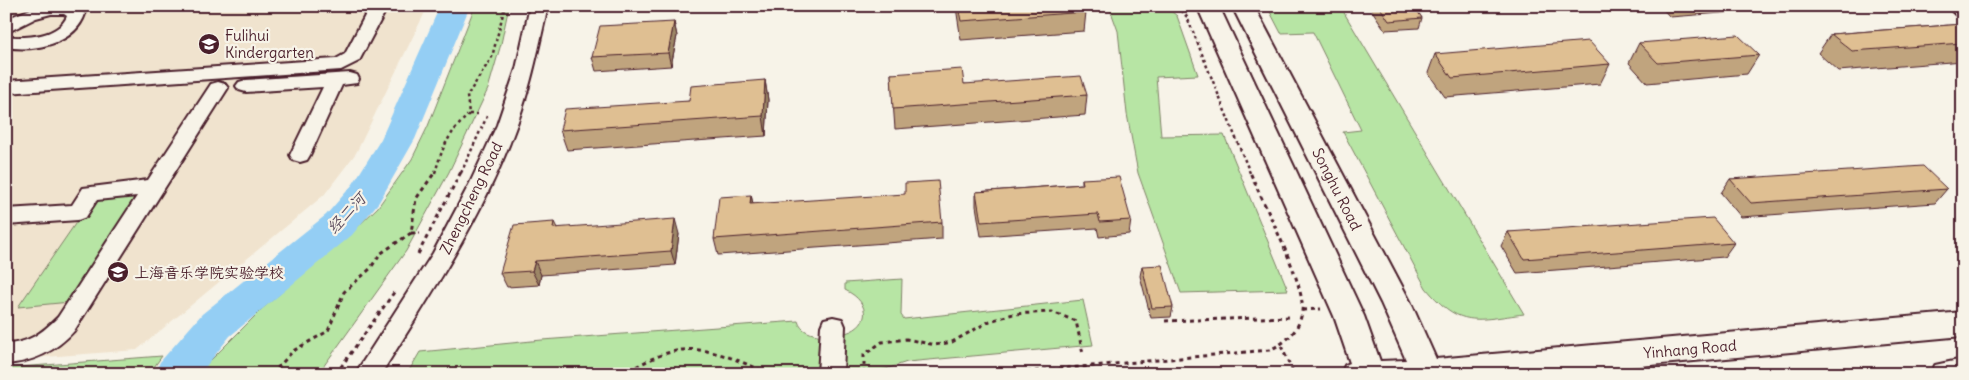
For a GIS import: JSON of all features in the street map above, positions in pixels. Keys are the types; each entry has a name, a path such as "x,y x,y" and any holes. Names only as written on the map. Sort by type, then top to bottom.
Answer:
{"main road":[{"path":"1208,6 1349,316 1365,373"},
{"name":"Songhu Road","path":"1243,6 1400,311 1426,373"},
{"name":"Yinhang Road","path":"1365,373 1426,373 1963,324"},
{"path":"1946,374 1963,372"}],"street":[{"path":"6,87 333,65 347,61 352,57 379,6"},
{"name":"Zhengcheng Road","path":"366,374 442,258 480,183 507,125 525,68 539,6"},
{"path":"1956,6 1963,12"},
{"path":"6,28 32,12 58,7 68,9 76,14 73,22 67,29 44,39 14,44 6,41"},
{"path":"6,101 343,80 300,154"},
{"path":"6,354 39,348 55,336 66,324 218,88"},
{"path":"6,218 78,212 91,192 154,187"},
{"path":"830,374 833,326"}],"path":[{"path":"469,114 467,96 492,57 505,6"},
{"path":"1003,374 1269,350 1281,346 1299,326 1304,304 1300,288 1265,209 1187,16 1178,7"},
{"path":"415,260 470,155 490,112"},
{"path":"411,233 416,199 434,176 442,149 452,131 469,114 481,114"},
{"path":"272,374 293,351 328,331 344,292 370,269 380,254 411,233 420,233"},
{"path":"336,374 400,283"},
{"path":"864,374 864,355 882,342 906,339 935,345 952,342 990,321 1014,314 1052,312 1076,321 1083,354"},
{"path":"1165,321 1290,317"},
{"path":"1281,346 1294,374"},
{"path":"622,374 677,350 692,349 705,350 734,359 770,374"}],"shaded area":[{"name":"上海音乐学院实验学校","path":"6,6 428,6 356,153 324,195 137,350 6,360"}],"green space":[{"path":"475,6 509,6 501,44 488,89 449,172 406,251 318,374 197,374 263,308 351,233 378,207 412,159 428,126"},
{"path":"1109,6 1165,6 1177,16 1198,75 1156,77 1161,136 1224,135 1288,290 1181,293 1138,173 1127,114 1118,31"},
{"path":"1267,6 1340,6 1524,314 1470,319 1459,316 1449,310 1426,288 1343,132 1361,130 1313,32 1281,33"},
{"path":"142,191 70,302 18,307 95,195"},
{"path":"902,279 901,315 904,319 1083,300 1093,345 907,362 871,374 852,374 842,367 841,334 858,327 864,315 864,308 854,295 845,290 845,283"},
{"path":"798,321 804,330 822,336 818,370 814,374 407,374 420,352 542,340"},
{"path":"162,356 149,374 6,374 6,368"}],"building":[{"path":"958,6 1084,6 1086,12 961,21"},
{"path":"1379,6 1414,6 1422,18 1389,21"},
{"path":"674,22 668,53 592,57 600,26"},
{"path":"1963,24 1963,43 1852,51 1831,34"},
{"path":"1738,35 1759,55 1658,63 1639,43"},
{"path":"1589,41 1610,64 1452,78 1435,54"},
{"path":"962,69 964,84 1081,76 1087,95 893,109 891,74"},
{"path":"765,80 763,116 560,130 565,109 689,101 691,86"},
{"path":"1923,166 1947,189 1751,203 1730,179"},
{"path":"1119,177 1131,220 1100,222 1098,214 981,222 976,192 1083,184 1082,179"},
{"path":"938,181 942,222 714,239 719,197 751,195 750,204 905,194 905,183"},
{"path":"1713,218 1734,243 1524,259 1508,232"},
{"path":"675,219 671,251 535,261 532,271 500,273 514,225 554,222 553,228"},
{"path":"1162,265 1173,307 1152,308 1142,266"}],"waterway":[{"name":"经二河","path":"175,374 216,325 339,225 366,193 398,139 455,6"}],"place":[{"name":"Fulihui Kindergarten","path":"209,44"},
{"name":"上海音乐学院实验学校","path":"118,272"}]}
